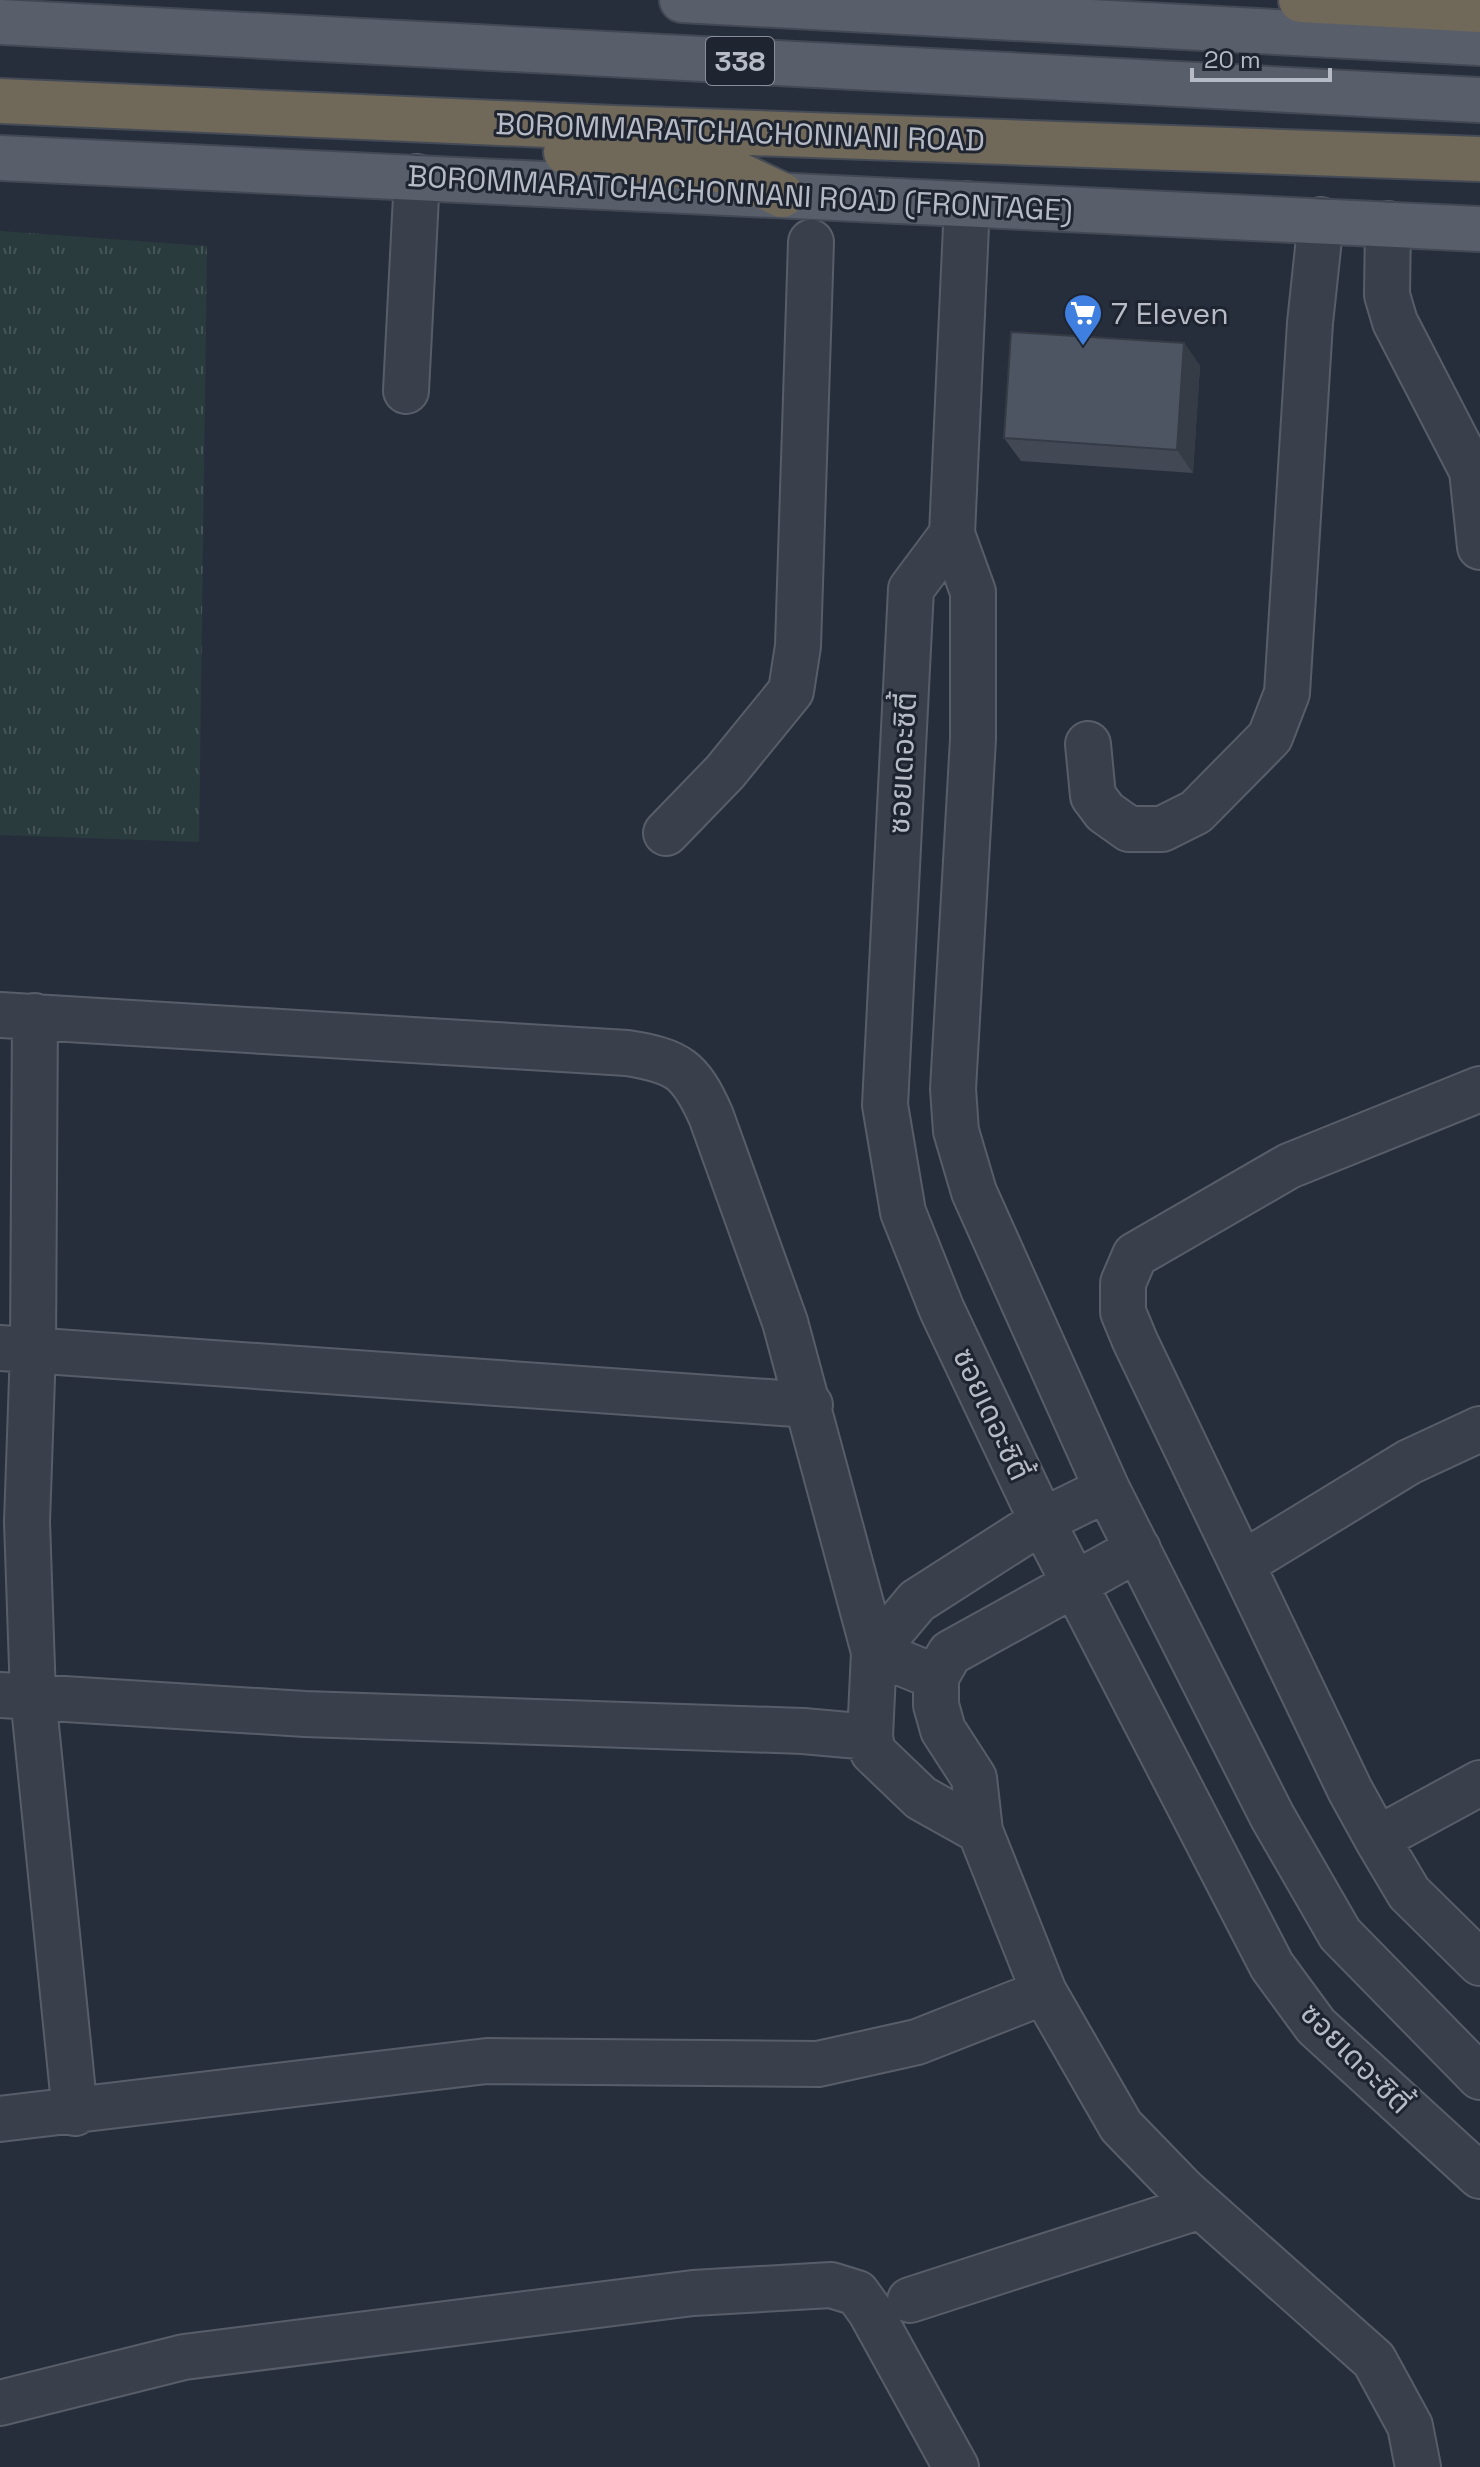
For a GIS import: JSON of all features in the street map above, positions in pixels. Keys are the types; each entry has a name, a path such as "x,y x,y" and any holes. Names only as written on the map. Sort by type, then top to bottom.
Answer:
{"highway":[{"path":"1301,0 1480,10"},
{"name":"BOROMMARATCHACHONNANI ROAD","path":"0,101 1480,159"},
{"path":"86,105 187,130 464,140 733,172 782,195"}],"main road":[{"name":"338","path":"682,0 1480,43"},
{"name":"338","path":"0,22 1480,100"},
{"name":"BOROMMARATCHACHONNANI ROAD (FRONTAGE)","path":"0,158 1480,229"}],"street":[{"path":"406,391 417,177"},
{"path":"967,204 952,534 973,592 973,716 953,1089 956,1131 974,1192 1107,1489 1272,1816 1340,1934 1480,2077"},
{"path":"1088,744 1093,796 1105,812 1129,829 1162,829 1196,812 1270,737 1287,693 1310,323 1321,220"},
{"path":"1388,224 1387,295 1395,322 1472,471 1480,547"},
{"path":"666,833 725,772 791,691 798,646 811,242"},
{"name":"ซอยเดอะซิตี้","path":"952,534 911,589 885,1105 903,1212 942,1310 1042,1521 1272,1966 1316,2026 1480,2176"},
{"path":"905,714 973,716"},
{"path":"75,2113 17,1696 27,1522 16,1349 18,1016 627,1053 663,1059 683,1070 697,1085 711,1116 785,1322 810,1405 874,1652 870,1737 873,1752 921,1798 980,1831"},
{"path":"1480,1089 1289,1166 1135,1255 1123,1283 1123,1312 1377,1839 1409,1893 1480,1963"},
{"path":"16,1349 810,1405"},
{"path":"1242,1564 1409,1462 1480,1429"},
{"path":"874,1652 917,1601 1042,1521 1107,1489"},
{"path":"1138,1549 950,1653 936,1677 936,1705 943,1730 974,1778 980,1831 1044,1992 1121,2126 1201,2206 1374,2360 1410,2426 1418,2467"},
{"path":"874,1652 936,1677"},
{"path":"17,1696 305,1714 788,1731 870,1737"},
{"path":"1377,1839 1480,1783"},
{"path":"2,2120 487,2061 818,2064 917,2042 1044,1992"},
{"path":"910,2300 1201,2206"},
{"path":"0,2403 184,2357 693,2293 831,2285 857,2293 870,2311 956,2467"}],"green space":[{"path":"0,231 207,246 199,842 0,835"}],"building":[{"path":"1011,332 1184,343 1177,450 1004,438"}],"place":[{"name":"7 Eleven","path":"1083,347"}]}
